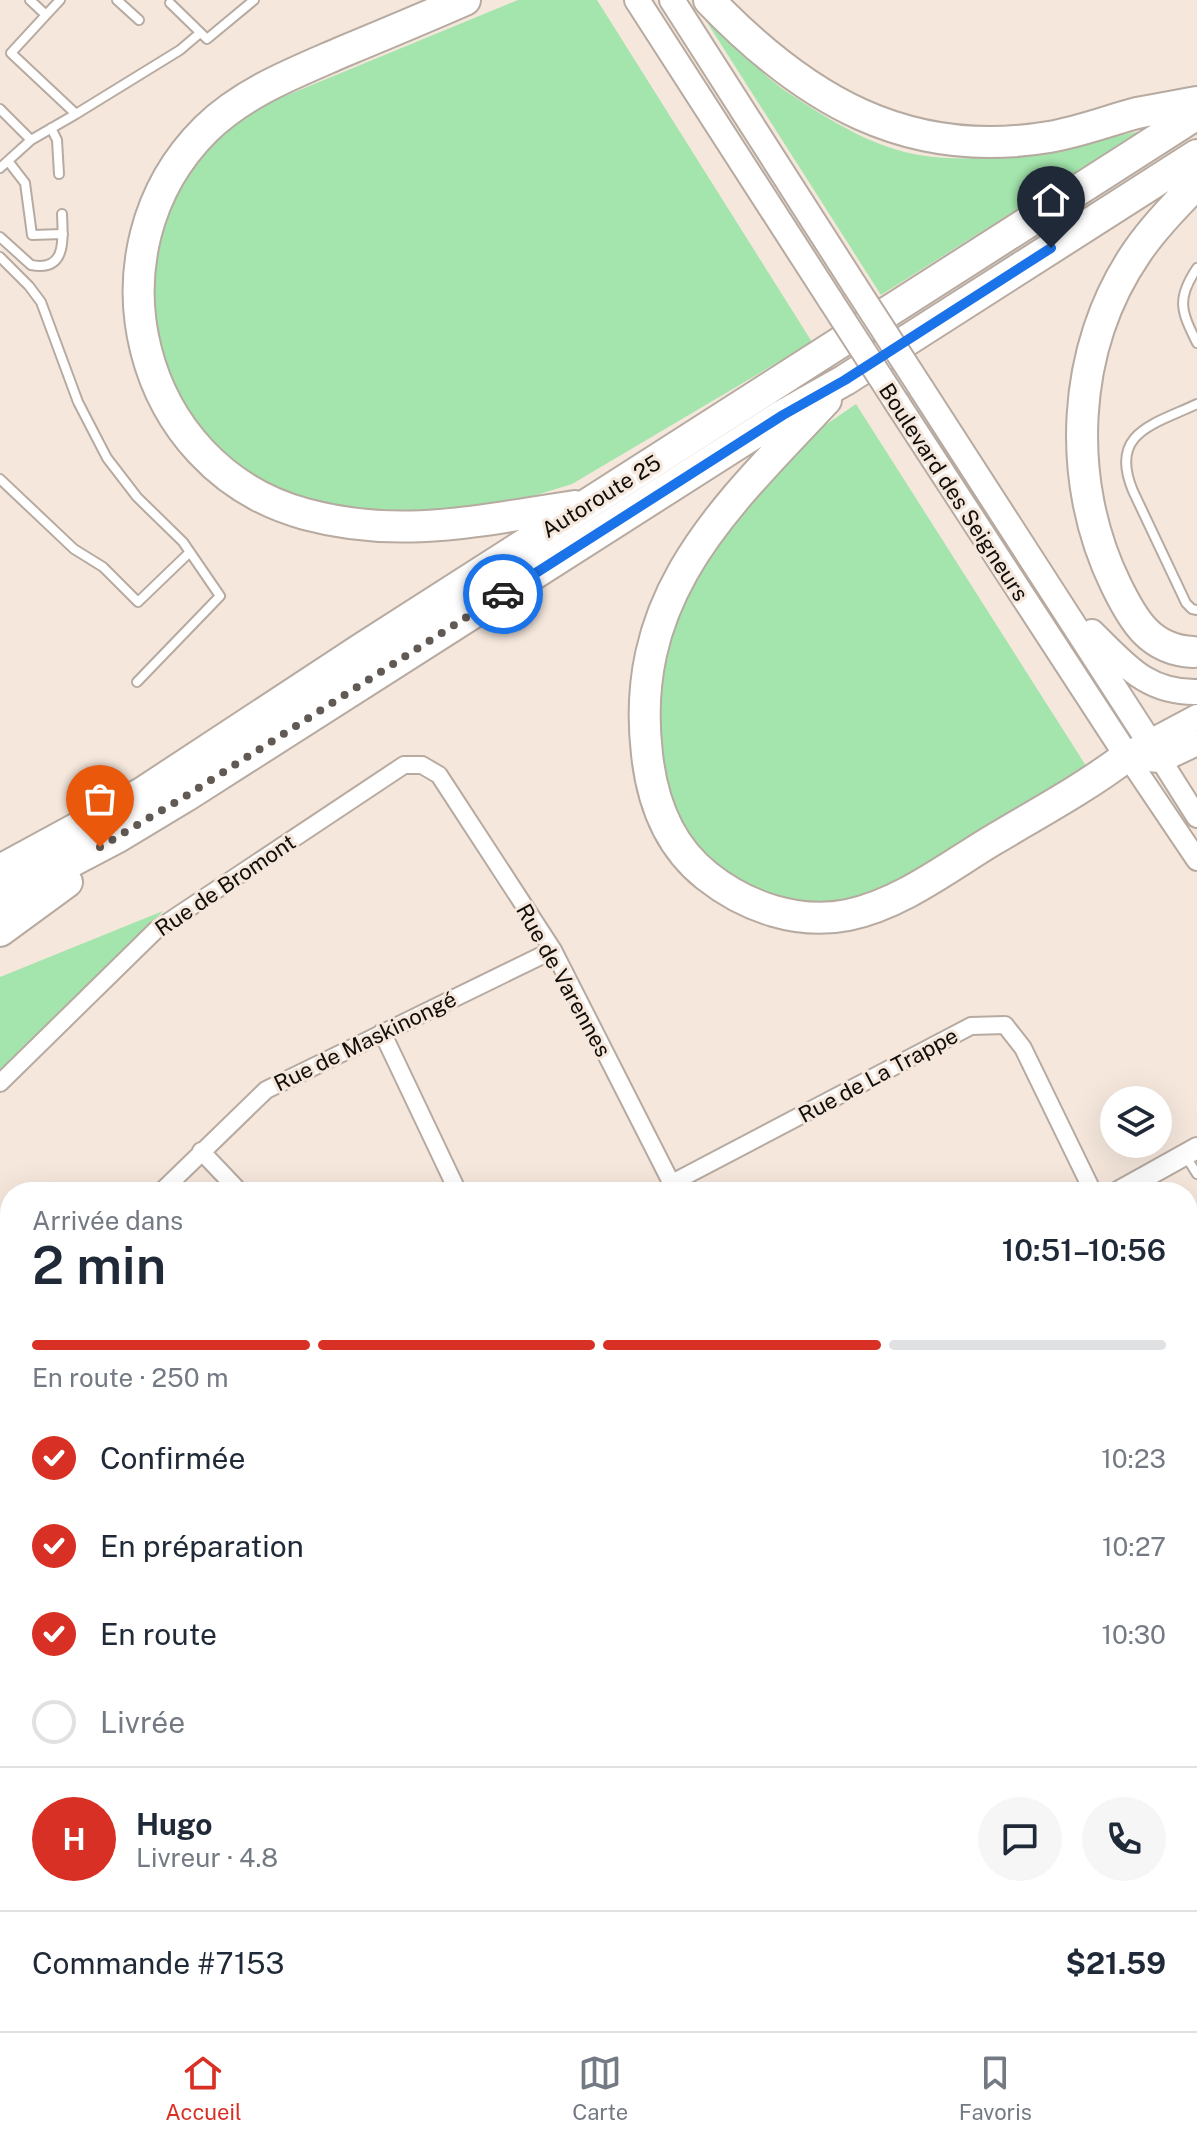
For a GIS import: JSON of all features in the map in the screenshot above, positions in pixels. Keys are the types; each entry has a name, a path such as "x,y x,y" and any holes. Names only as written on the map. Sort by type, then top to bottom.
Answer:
{"highway":[{"path":"465,0 262,88 226,112 194,142 165,182 146,230 138,289 144,343 154,378 168,407 194,444 234,480 287,508 352,523 422,527 469,523 589,503"},
{"path":"709,0 766,55 807,86 858,115 920,135 984,143 1026,140 1197,102"},
{"name":"Autoroute 25","path":"0,870 142,793 1197,114"},
{"name":"Autoroute 25","path":"0,899 118,837 186,796 1197,155"},
{"path":"1195,651 1174,650 1153,640 1142,629 1121,595 1090,516 1081,449 1086,381 1111,299 1135,254 1157,225 1197,183"},
{"path":"845,380 753,475 713,524 684,570 661,622 646,690 646,748 657,802 666,825 682,851 717,884 762,908 805,917 849,915 883,904 910,890 1145,753"},
{"path":"0,931 186,796"}],"main road":[{"name":"Boulevard des Seigneurs","path":"637,0 897,403 1145,753"},
{"name":"Boulevard des Seigneurs","path":"672,0 1057,597 1145,753"},
{"path":"1057,597 1122,664 1139,676 1173,690 1197,692"},
{"path":"1145,753 1197,717"},
{"path":"1145,753 1197,743"}],"street":[{"name":"Boulevard des Seigneurs","path":"1145,753 1197,817"},
{"name":"Boulevard des Seigneurs","path":"1145,753 1197,860"},
{"name":"Rue de Bromont","path":"0,1083 156,930 404,765 422,765 439,775"},
{"name":"Rue de Varennes","path":"439,775 553,950 671,1182"},
{"name":"Rue de Maskinongé","path":"171,1182 266,1090 553,950"},
{"name":"Rue de La Trappe","path":"683,1182 971,1026 1005,1025 1023,1048 1088,1182"},
{"path":"382,1032 453,1182"},
{"path":"201,1151 230,1182"},
{"path":"1136,1182 1191,1152"}],"lane":[{"path":"30,0 46,15"},
{"path":"60,0 11,53 76,114"},
{"path":"117,0 139,20"},
{"path":"170,1 207,39 254,0"},
{"path":"0,168 31,140 180,50 200,33"},
{"path":"0,109 31,140"},
{"path":"51,128 57,140 59,174"},
{"path":"8,161 25,183 32,235 63,234"},
{"path":"0,237 25,262 36,266 50,264 60,254 62,214"},
{"path":"0,257 42,303 78,402 107,458 127,486 190,552 220,596 137,682"},
{"path":"1197,268 1186,286 1181,304 1197,343"},
{"path":"1197,404 1140,431 1130,442 1126,459 1133,491 1186,603 1197,610"},
{"path":"0,479 74,549 103,567 138,602 190,552"},
{"path":"1191,1152 1197,1174"}],"green space":[{"path":"518,0 597,0 812,342 572,484 507,504 430,514 357,513 299,498 252,476 223,453 186,411 166,367 150,318 151,264 182,172 215,136 256,108"},
{"path":"701,13 787,92 849,130 888,147 917,155 981,158 1014,155 1141,131 881,295"},
{"path":"856,404 1088,769 885,889 841,903 810,906 771,900 717,872 673,815 653,713 673,623 717,541 805,439"},
{"path":"163,911 0,1078 0,977"}],"way so far":[{"path":"100,847 186,796 503,594"}],"route":[{"path":"503,594 1051,248"}]}
